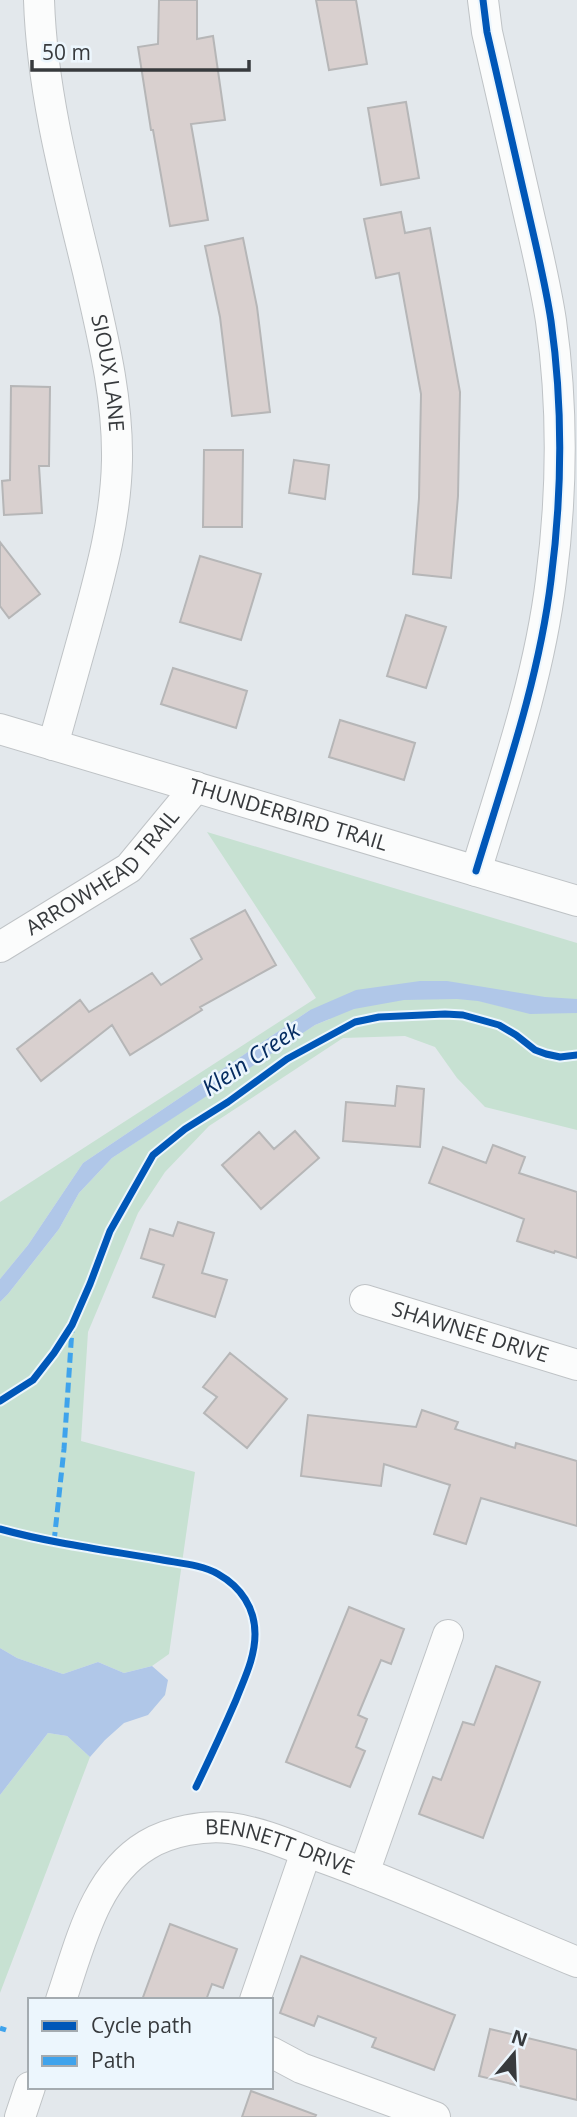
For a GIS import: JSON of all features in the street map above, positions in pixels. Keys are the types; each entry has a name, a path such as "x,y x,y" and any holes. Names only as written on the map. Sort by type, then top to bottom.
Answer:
{"street":[{"name":"SIOUX LANE","path":"39,0 45,76 61,162 112,386 117,460 113,515 102,569 54,745"},
{"path":"476,871 527,700 542,632 551,580 559,482 558,398 551,321 487,32 483,0"},
{"name":"THUNDERBIRD TRAIL","path":"0,729 577,901"},
{"name":"ARROWHEAD TRAIL","path":"0,947 130,869 196,787"},
{"name":"SHAWNEE DRIVE","path":"365,1300 577,1365"},
{"path":"364,1873 448,1635"},
{"name":"BENNETT DRIVE","path":"62,1998 91,1914 111,1878 147,1845 173,1834 211,1827 243,1830 364,1873 577,1962"},
{"path":"256,1998 306,1852"},
{"path":"273,2053 301,2068 435,2117"},
{"path":"20,2117 29,2089"}],"green space":[{"path":"207,832 577,943 577,1130 485,1107 457,1078 435,1047 405,1036 343,1038 209,1126 165,1172 138,1213 88,1332 81,1441 195,1472 169,1654 152,1666 124,1673 98,1662 63,1674 17,1658 0,1648 0,1302 59,1229 79,1193 112,1158 268,1054 315,1025 330,1019 310,1010 83,1163 28,1245 0,1279 0,1202 316,998"},
{"path":"48,1733 67,1736 90,1757 0,1993 0,1795"}],"water":[{"name":"Klein Creek","path":"420,981 447,981 545,997 577,999 577,1013 530,1014 478,1001 457,999 404,1000 354,1009 315,1025 112,1158 79,1193 59,1229 0,1302 0,1279 28,1245 83,1163 310,1010 356,990"},
{"path":"0,1648 17,1658 63,1674 98,1662 124,1673 152,1666 168,1680 165,1695 148,1715 124,1723 90,1757 67,1736 48,1733 0,1795"}],"building":[{"path":"159,0 197,0 197,39 213,36 225,120 191,124 208,220 170,226 138,47 158,44"},
{"path":"316,0 356,0 367,64 329,70"},
{"path":"406,102 419,178 381,185 368,108"},
{"path":"401,212 405,233 430,228 460,392 458,496 451,578 413,574 419,498 421,394 399,273 376,278 364,219"},
{"path":"243,238 257,307 270,412 232,416 220,317 205,246"},
{"path":"11,386 50,387 49,466 39,466 42,513 4,515 2,481 10,480"},
{"path":"204,450 243,450 242,527 203,527"},
{"path":"294,460 329,465 325,499 289,493"},
{"path":"0,542 40,594 9,618 0,606"},
{"path":"200,556 261,574 241,640 180,622"},
{"path":"406,615 446,627 426,688 387,676"},
{"path":"173,668 247,691 236,728 161,704"},
{"path":"340,720 415,743 404,780 329,757"},
{"path":"245,910 276,965 200,1007 202,1010 130,1055 112,1025 41,1081 17,1049 80,1000 89,1012 152,973 161,985 202,959 191,939"},
{"path":"397,1086 424,1089 420,1147 343,1141 346,1102 395,1106"},
{"path":"295,1131 319,1158 261,1209 222,1165 259,1132 274,1149"},
{"path":"493,1145 525,1157 519,1173 577,1192 577,1258 517,1241 524,1219 429,1183 443,1147 486,1163"},
{"path":"178,1222 214,1233 202,1273 227,1280 215,1317 153,1297 164,1265 141,1258 150,1229 173,1236"},
{"path":"230,1353 287,1399 247,1448 204,1413 217,1397 203,1387"},
{"path":"422,1410 458,1422 455,1429 515,1448 516,1443 577,1461 577,1526 481,1498 466,1544 434,1534 450,1485 384,1464 381,1486 301,1476 308,1415 416,1427"},
{"path":"349,1607 404,1629 391,1664 381,1660 358,1715 367,1719 356,1747 365,1751 350,1787 286,1762"},
{"path":"496,1666 540,1682 483,1838 419,1814 433,1777 441,1780 463,1722 474,1725"},
{"path":"170,1924 237,1949 223,1988 212,1984 207,1998 143,1998"},
{"path":"301,1956 455,2015 434,2070 372,2047 376,2038 318,2016 314,2026 280,2013"},
{"path":"490,2029 577,2050 577,2100 479,2076"},
{"path":"251,2091 316,2115 242,2117"}],"marked path":[{"path":"54,1542 64,1449 72,1329"},
{"path":"0,2028 6,2030"}],"cycle path":[{"path":"476,871 530,691 546,617 555,548 560,450 558,385 549,306 487,32 483,0"},
{"path":"0,1401 33,1380 72,1325 110,1231 153,1155 185,1129 287,1059 355,1022 379,1017 445,1014 463,1015 499,1025 535,1050 546,1054 560,1057 577,1055"},
{"path":"0,1529 196,1566 218,1574 240,1592 249,1607 254,1624 253,1651 236,1700 196,1787"}]}
